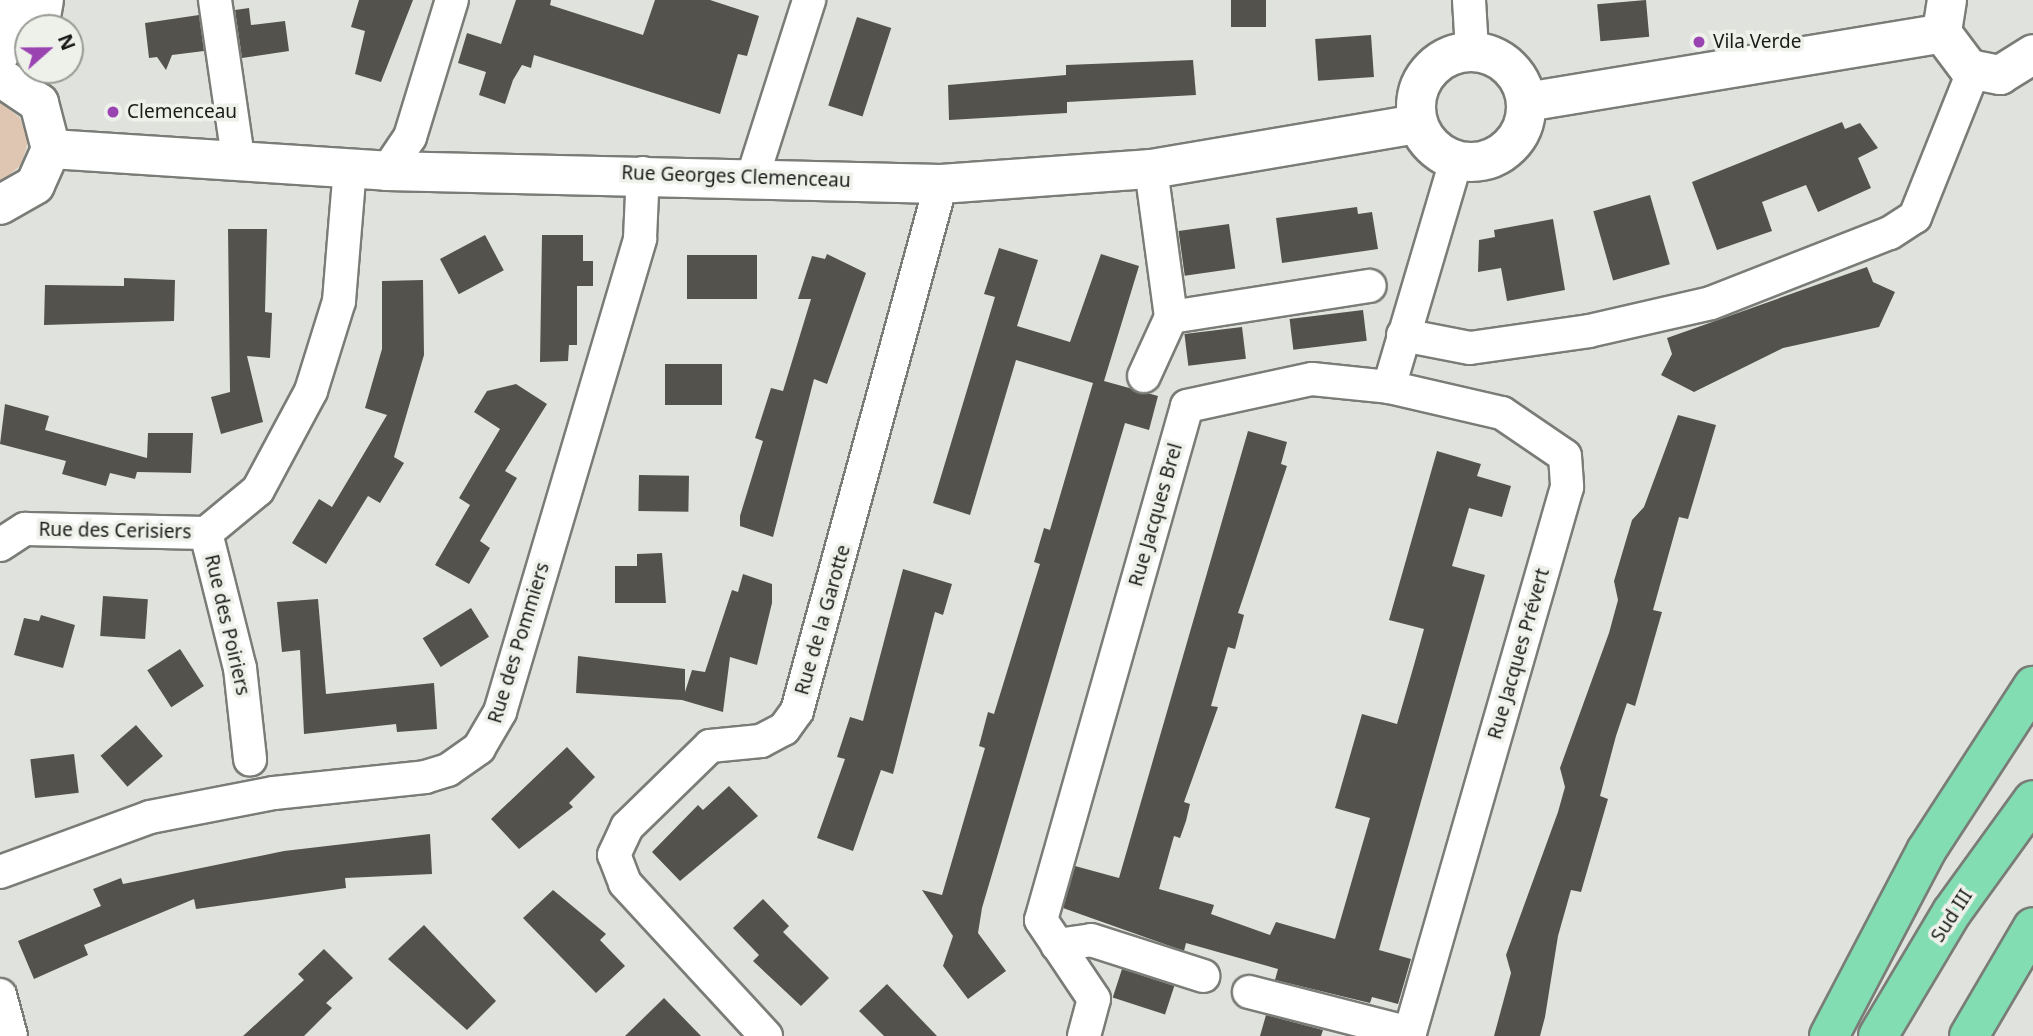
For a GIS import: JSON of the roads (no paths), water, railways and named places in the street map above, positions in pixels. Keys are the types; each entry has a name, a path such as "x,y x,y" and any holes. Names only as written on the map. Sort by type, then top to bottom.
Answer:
{"highway":[{"path":"1829,1036 1926,851 2033,686"},
{"name":"Sud III","path":"1878,1036 1952,912 2033,800"},
{"path":"1969,1036 2033,927"}],"street":[{"path":"0,53 12,0"},
{"path":"215,0 238,158"},
{"path":"369,169 410,137 452,0"},
{"path":"753,176 809,0"},
{"path":"1469,0 1472,51"},
{"path":"1527,102 1945,17 1956,60 1973,72 2000,75 2033,54"},
{"path":"1472,51 1512,70 1527,102 1512,146 1494,159 1456,161 1431,147 1417,124 1421,81 1435,64 1472,51"},
{"path":"1403,335 1470,348 1589,331 1711,303 1890,233 1915,217 1973,72"},
{"path":"0,206 35,185 51,149 39,103 22,84"},
{"name":"Rue Georges Clemenceau","path":"51,149 238,158 369,169 643,173 941,184 1151,169 1417,124"},
{"path":"1389,387 1456,161"},
{"name":"Rue des Cerisiers","path":"0,545 25,529 206,533 258,490 311,391 340,301 369,169"},
{"path":"1143,376 1171,317 1151,169"},
{"name":"Rue des Pommiers","path":"0,872 150,817 253,796 425,777 479,748 499,712 640,238 643,173"},
{"name":"Rue de la Garotte","path":"766,1036 625,883 614,855 627,827 710,746 761,741 784,729 797,711 941,184"},
{"path":"1171,317 1370,286"},
{"name":"Rue Jacques Brel","path":"1084,1036 1094,999 1041,920 1187,406 1312,379 1389,387"},
{"name":"Rue Jacques Prévert","path":"1389,387 1502,413 1565,456 1567,487 1409,1034"},
{"name":"Rue des Poiriers","path":"206,533 240,668 250,759"},
{"path":"1058,945 1091,940 1203,976"},
{"path":"1249,992 1409,1034"},
{"path":"0,995 11,1036"}],"place":[{"name":"Vila Verde","path":"1699,42"},
{"name":"Clemenceau","path":"113,112"}]}
